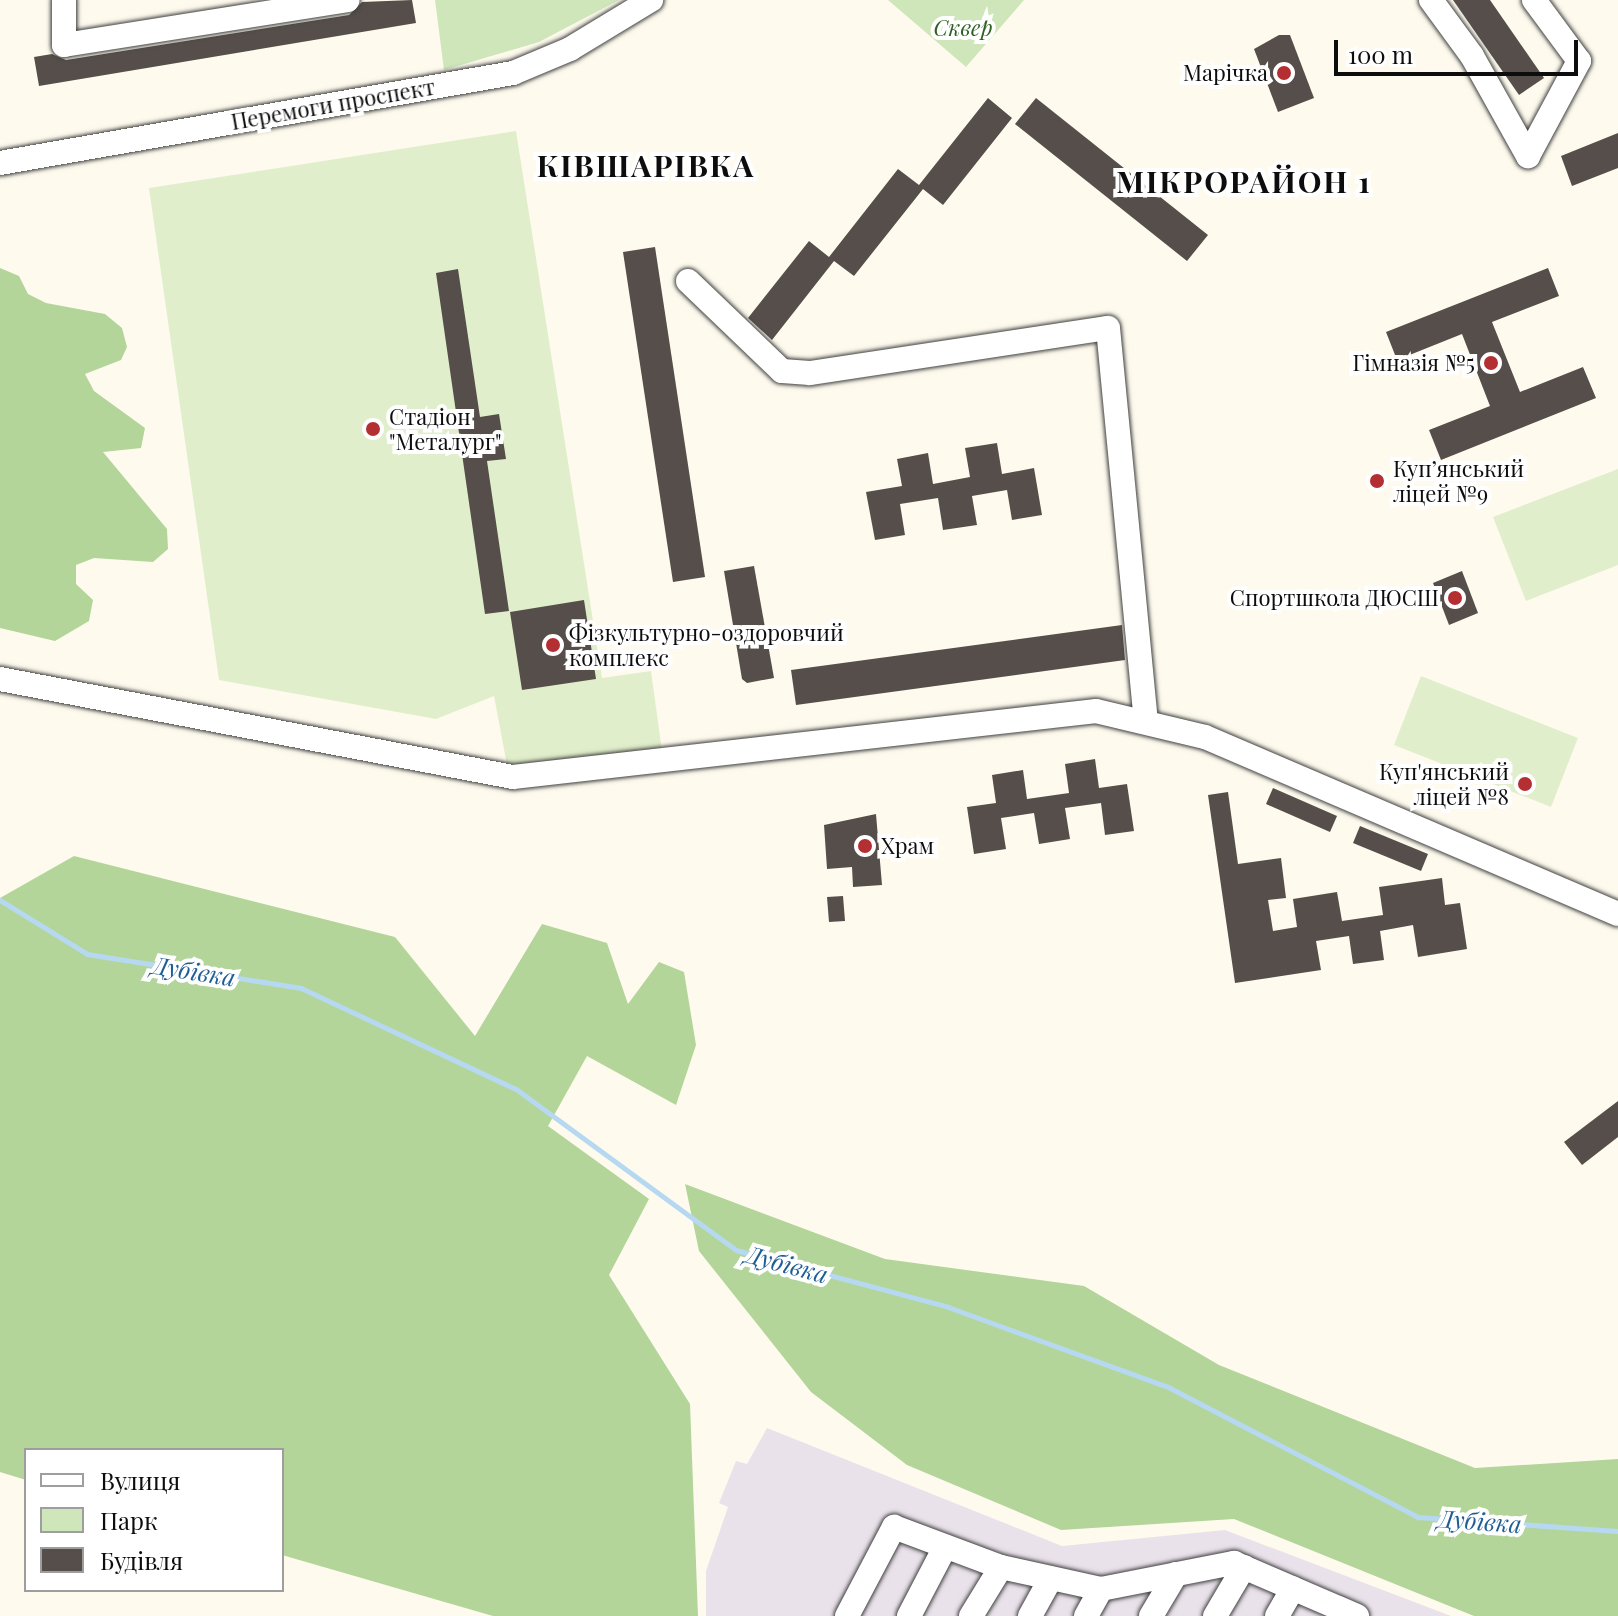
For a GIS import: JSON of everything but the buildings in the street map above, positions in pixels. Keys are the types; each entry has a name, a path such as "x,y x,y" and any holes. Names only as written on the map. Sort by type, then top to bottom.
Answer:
{"street":[{"path":"64,0 64,45 347,0"},
{"name":"Перемоги проспект","path":"0,163 513,73 570,49 651,0"},
{"path":"1431,0 1472,56 1528,156 1579,61 1534,0"},
{"path":"688,281 782,371 810,373 1108,328 1146,720"},
{"path":"0,679 513,777 1096,711 1146,720 1205,737 1618,914"},
{"path":"847,1616 894,1527 1001,1567 1101,1589 1234,1563 1344,1613"},
{"path":"909,1616 945,1547"},
{"path":"971,1616 1001,1567"},
{"path":"1215,1616 1244,1567"},
{"path":"1151,1616 1176,1574"},
{"path":"1030,1616 1051,1578"},
{"path":"1277,1616 1293,1588"},
{"path":"1086,1616 1101,1589"}],"shaded area":[{"path":"767,1428 1062,1546 1225,1530 1451,1616 706,1616 706,1571 728,1507 719,1503 736,1461 747,1464"}],"green space":[{"path":"435,0 619,0 539,42 444,70"},
{"name":"Сквер","path":"888,0 1024,0 966,67"},
{"name":"Стадіон \"Металург\"","path":"516,131 602,678 651,671 662,751 507,765 494,696 436,719 219,680 149,188"},
{"path":"0,268 19,276 28,294 46,303 105,314 122,328 127,347 121,360 85,374 94,391 145,428 141,448 103,452 167,529 168,549 153,562 94,558 76,565 76,584 93,600 89,621 55,641 0,628"},
{"path":"1618,469 1618,565 1526,601 1493,517"},
{"path":"1421,676 1578,738 1551,807 1394,745"},
{"path":"74,856 395,937 475,1036 542,924 607,943 628,1004 659,962 684,972 696,1045 676,1105 587,1056 548,1126 649,1199 609,1275 690,1404 698,1616 493,1616 284,1556 284,1448 24,1448 24,1479 0,1472 0,898"},
{"path":"685,1184 885,1259 1084,1286 1219,1365 1475,1468 1618,1459 1618,1616 1474,1616 1234,1519 1061,1530 907,1465 811,1392 699,1251"}],"waterway":[{"name":"Дубівка","path":"0,900 87,954 301,988 516,1089 736,1250 948,1307 1170,1388 1418,1517 1618,1531"}],"place":[{"name":"Марічка","path":"1284,73"},
{"name":"Гімназія №5","path":"1491,363"},
{"name":"Стадіон \"Металург\"","path":"373,429"},
{"name":"Куп’янський ліцей №9","path":"1377,481"},
{"name":"Спортшкола ДЮСШ","path":"1455,598"},
{"name":"Фізкультурно-оздоровчий комплекс","path":"553,645"},
{"name":"Куп'янський ліцей №8","path":"1525,784"},
{"name":"Храм","path":"865,846"}],"district":[{"name":"КІВШАРІВКА","path":"646,165"},
{"name":"МІКРОРАЙОН 1","path":"1244,181"}]}
